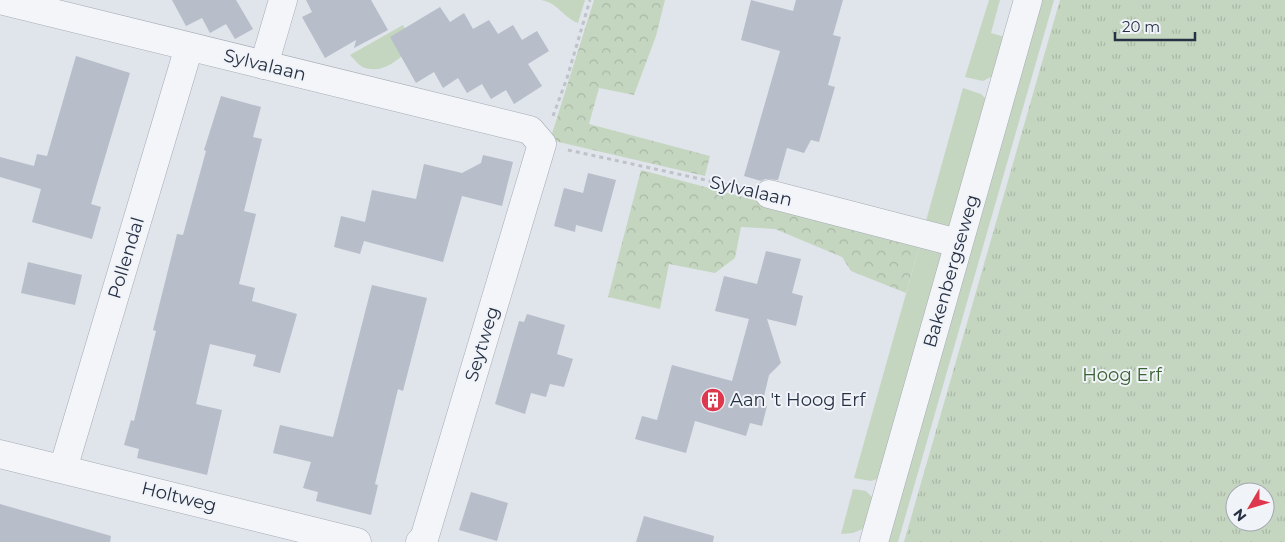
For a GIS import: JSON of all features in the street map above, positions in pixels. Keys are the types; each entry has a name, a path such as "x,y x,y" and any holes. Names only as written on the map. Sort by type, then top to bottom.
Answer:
{"street":[{"name":"Sylvalaan","path":"0,0 264,65 536,137"},
{"path":"264,65 284,0"},
{"name":"Bakenbergseweg","path":"874,542 1028,0"},
{"name":"Pollendal","path":"63,469 189,47"},
{"name":"Seytweg","path":"420,542 424,539 427,529 536,137"},
{"name":"Sylvalaan","path":"769,194 958,243"},
{"name":"Holtweg","path":"0,454 357,542"}],"path":[{"path":"536,137 567,78 590,0"},
{"name":"Sylvalaan","path":"536,137 769,194"}],"green space":[{"path":"541,0 585,0 578,23 557,7"},
{"path":"594,0 665,0 656,36 634,95 599,88 589,124 710,156 705,176 550,140"},
{"path":"989,0 1000,0 991,33 1005,37 993,76 983,81 965,77"},
{"path":"1040,0 1054,0 898,542 885,542"},
{"name":"Hoog Erf","path":"1060,0 1285,0 1285,542 904,542"},
{"path":"403,25 413,44 392,64 379,69 365,68 359,65 350,55"},
{"path":"963,88 981,94 987,100 950,231 924,228"},
{"path":"641,170 920,244 906,293 851,271 842,257 775,229 741,227 735,258 715,273 669,264 660,309 608,297"},
{"path":"920,244 945,253 880,478 871,481 854,478"},
{"path":"853,489 866,491 873,498 865,528 853,533 841,534"}],"building":[{"path":"172,0 236,0 253,29 235,39 226,24 210,33 202,18 186,26"},
{"path":"306,0 371,0 388,30 354,48 356,40 325,58 302,17 312,12"},
{"path":"751,0 793,11 796,0 843,0 833,35 841,37 828,85 835,87 819,142 811,140 804,153 787,148 778,180 765,179 761,181 744,176 780,51 741,40"},
{"path":"440,7 450,22 464,13 473,29 489,20 498,34 513,25 522,40 537,31 549,51 528,64 542,86 514,104 506,90 491,99 482,84 467,93 458,78 443,88 434,72 416,83 390,37"},
{"path":"76,56 130,73 91,204 101,207 92,239 32,222 41,189 0,177 0,157 34,166 37,154 47,156"},
{"path":"221,96 261,107 253,137 262,139 244,211 256,214 239,284 255,288 252,301 297,314 280,373 253,366 256,355 210,344 196,404 222,410 207,475 137,458 139,449 124,445 131,420 134,421 156,331 153,330 177,234 183,235 206,151 204,150"},
{"path":"483,155 513,162 502,206 462,196 443,262 364,241 360,254 334,247 341,216 365,222 372,190 416,199 424,164 462,173 481,163"},
{"path":"588,173 616,180 602,232 576,225 575,232 554,226 564,188 583,193"},
{"path":"766,251 801,259 792,293 803,296 796,326 767,319 781,363 769,375 762,405 767,406 762,426 750,423 746,436 695,421 686,453 635,439 642,416 657,420 672,365 732,381 749,319 715,311 724,276 757,284"},
{"path":"28,262 82,275 75,305 21,293"},
{"path":"372,285 427,298 403,391 398,389 375,484 378,485 371,515 316,501 318,492 303,488 311,462 273,453 280,425 333,437"},
{"path":"527,314 565,325 557,354 573,359 564,387 550,384 546,397 531,393 525,414 495,404 519,321 524,322"},
{"path":"471,492 508,503 497,541 459,530"},
{"path":"0,504 111,536 110,542 0,542"},
{"path":"644,516 714,536 713,542 636,542"}],"place":[{"name":"Aan 't Hoog Erf","path":"713,400"}]}
